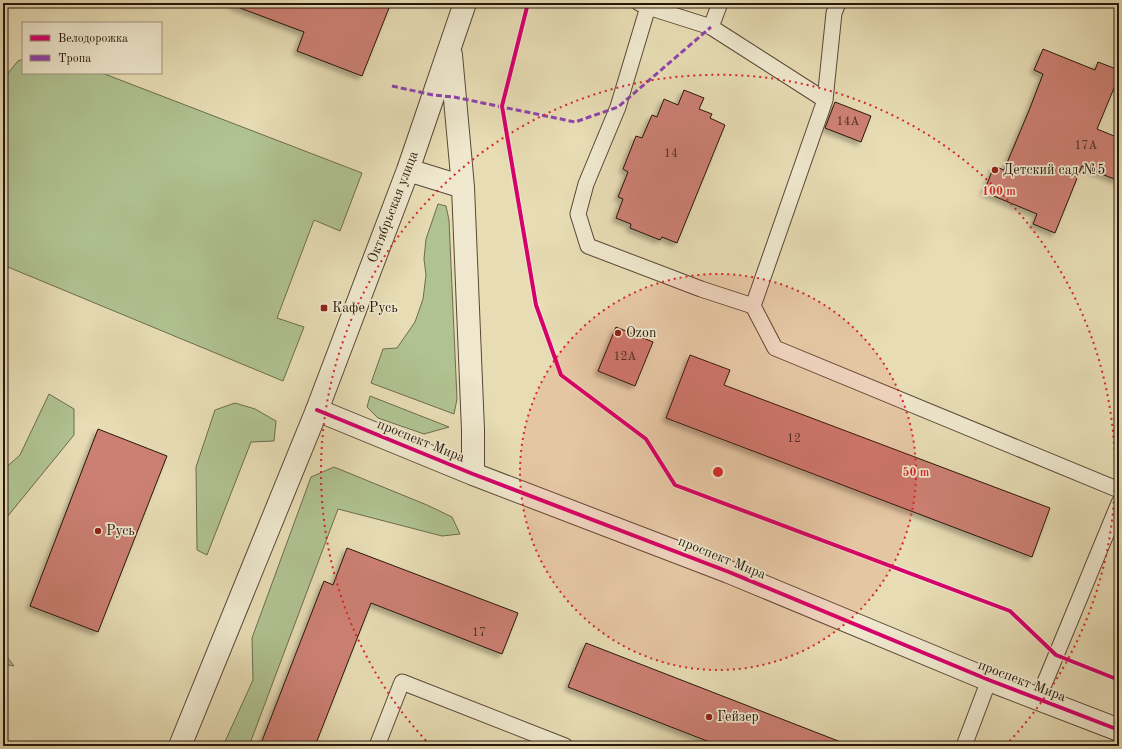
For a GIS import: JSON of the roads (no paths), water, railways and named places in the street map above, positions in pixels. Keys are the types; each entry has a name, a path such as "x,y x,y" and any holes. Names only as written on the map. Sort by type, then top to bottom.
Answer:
{"street":[{"name":"Октябрьская улица","path":"180,746 317,410 408,170 465,3"},
{"path":"450,46 463,187 473,430 473,474"},
{"path":"408,170 463,187"},
{"name":"проспект Мира","path":"317,410 473,474 729,572 989,680 1119,730"}],"lane":[{"path":"711,27 720,3"},
{"path":"753,306 825,100 834,13 838,3"},
{"path":"825,100 711,27 644,5 618,107 586,184 578,214 588,246 701,289 753,306 775,348 1119,490"},
{"path":"1038,699 1119,503"},
{"path":"964,746 989,680"},
{"path":"377,746 402,682 565,746"}],"place":[{"name":"Детский сад №5","path":"995,170"},
{"name":"Кафе Русь","path":"324,308"},
{"name":"Ozon","path":"618,333"},
{"name":"Русь","path":"98,531"},
{"name":"Гейзер","path":"709,717"}]}
